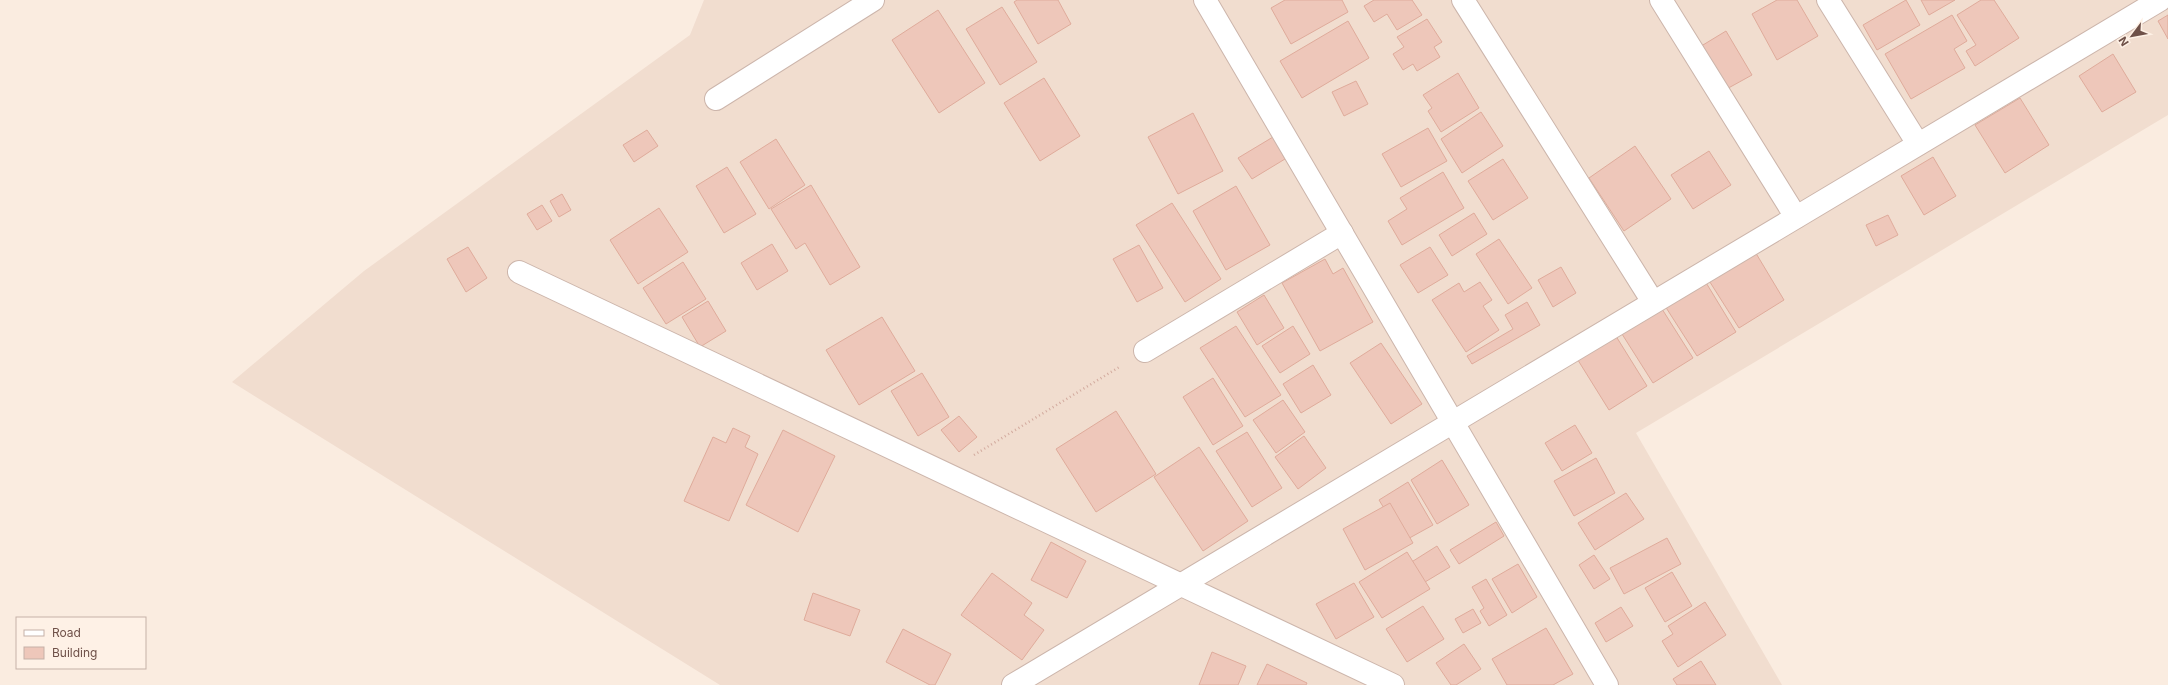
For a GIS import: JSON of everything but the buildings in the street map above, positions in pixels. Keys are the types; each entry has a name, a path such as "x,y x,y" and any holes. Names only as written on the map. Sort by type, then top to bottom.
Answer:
{"street":[{"path":"716,99 873,0"},
{"path":"1205,0 1607,685"},
{"path":"1463,0 1653,302"},
{"path":"1661,0 1796,217"},
{"path":"1828,0 1918,144"},
{"path":"1013,685 2160,0"},
{"path":"1145,351 1342,233"},
{"path":"519,272 1393,685"}],"path":[{"path":"945,472 1145,351"}],"shaded area":[{"path":"704,0 2168,0 2168,115 1636,433 1782,685 720,685 232,382 364,271 690,35"}]}
